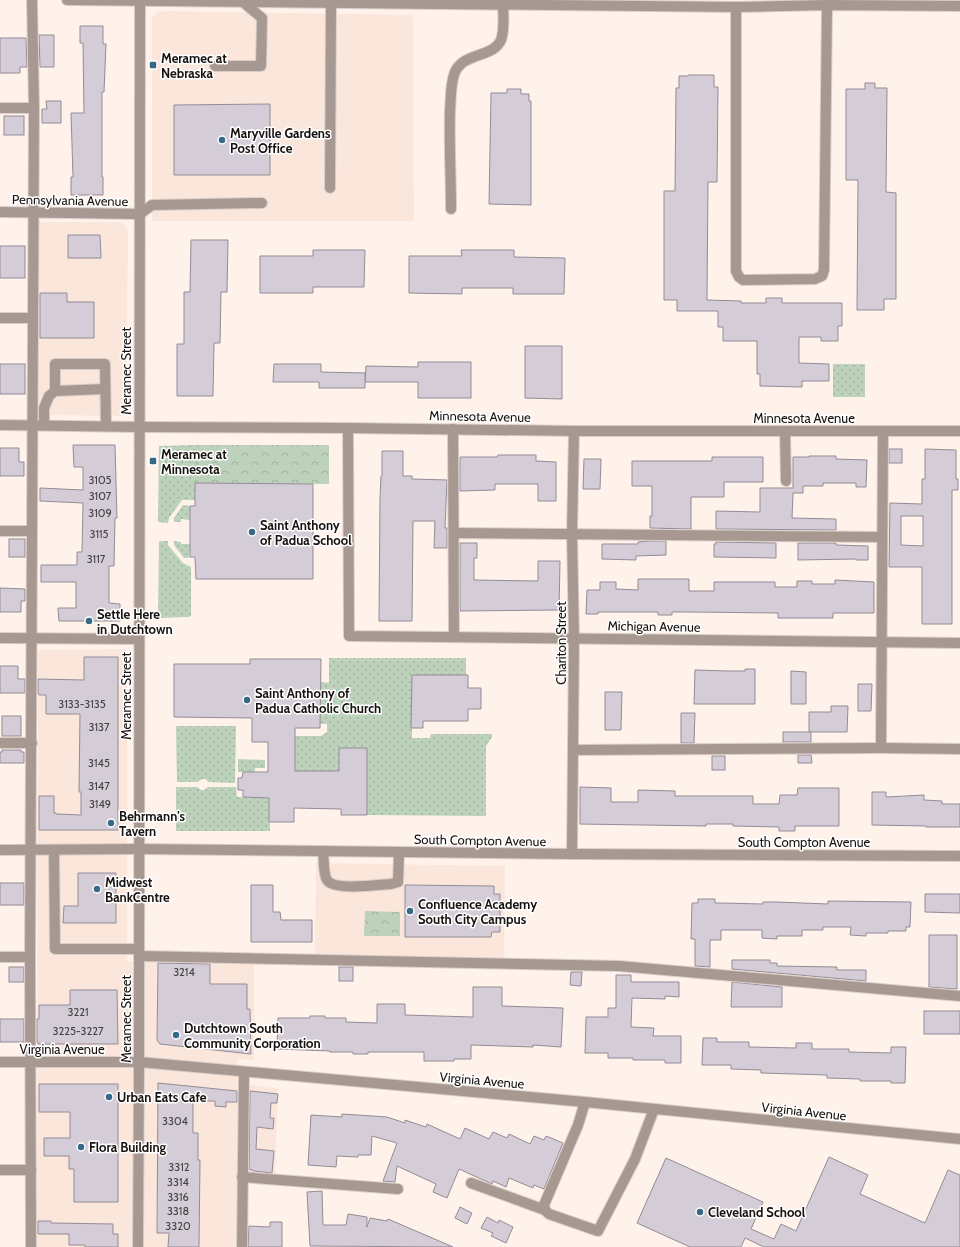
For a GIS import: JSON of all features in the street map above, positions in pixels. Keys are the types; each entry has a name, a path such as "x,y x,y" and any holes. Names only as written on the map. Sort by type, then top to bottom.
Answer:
{"street":[{"path":"31,1247 30,957 33,425 32,212 34,108 32,0"},
{"path":"67,0 503,4 564,2 736,7 881,3 960,6"},
{"name":"Meramec Street","path":"138,1247 140,1"},
{"path":"215,66 261,66 262,18 244,1"},
{"path":"330,188 331,3"},
{"path":"451,209 450,122 453,78 456,70 468,58 496,47 503,32 503,4"},
{"path":"736,7 736,271 739,277 743,280 815,279 822,276 824,270 827,5"},
{"path":"0,108 34,108"},
{"path":"140,214 152,205 262,203"},
{"name":"Pennsylvania Avenue","path":"0,212 140,214"},
{"path":"0,318 32,318"},
{"path":"55,391 55,364 105,364 106,426"},
{"path":"44,425 44,408 49,396 55,391 105,390"},
{"name":"Minnesota Avenue","path":"0,425 574,431 960,431"},
{"name":"Michigan Avenue","path":"348,428 348,636 960,642"},
{"path":"453,429 454,637"},
{"name":"Chariton Street","path":"572,854 574,638 572,534 574,431"},
{"path":"785,431 786,481"},
{"path":"881,748 882,431"},
{"path":"0,531 32,531"},
{"path":"454,533 881,537"},
{"path":"0,638 139,638"},
{"path":"0,743 32,743"},
{"path":"573,750 881,748 960,749"},
{"name":"South Compton Avenue","path":"0,850 139,849 572,854 960,856"},
{"path":"54,850 55,949 619,966 960,996"},
{"path":"323,851 326,878 330,884 340,886 391,884 398,882 399,852"},
{"path":"0,957 30,957"},
{"name":"Virginia Avenue","path":"0,1062 139,1062 584,1102 960,1139"},
{"path":"242,1247 244,1072"},
{"path":"545,1210 544,1205 578,1125 584,1102"},
{"path":"472,1184 545,1210 549,1214 598,1232 635,1159 654,1109"},
{"path":"0,1170 31,1170"},
{"path":"242,1177 398,1189"}],"shaded area":[{"path":"157,12 413,15 414,221 152,221 152,17"},
{"path":"39,222 118,222 123,224 128,229 126,409 124,415 39,415"},
{"path":"119,649 124,651 127,656 127,961 254,964 254,1060 237,1059 238,1247 37,1247 38,650"},
{"name":"Confluence Academy South City Campus","path":"316,863 505,866 504,959 315,956"},
{"path":"246,1084 278,1089 275,1176 246,1174"}],"green space":[{"path":"833,364 865,364 865,397 833,397"},
{"path":"195,445 195,500 182,500 169,518 168,523 158,522 159,446"},
{"path":"195,445 329,445 329,484 195,483"},
{"path":"183,505 190,506 190,520 181,519 181,522 174,522 174,518"},
{"path":"159,541 168,541 168,545 183,563 191,567 191,616 158,618"},
{"path":"174,541 181,542 181,544 190,544 189,558 184,558 174,545"},
{"path":"329,658 466,658 466,675 412,675 412,738 430,738 431,734 492,734 492,737 486,746 486,816 367,815 367,748 339,748 339,771 295,771 285,736 321,736 327,732 327,724 320,724 321,682 329,683"},
{"path":"176,726 236,726 235,783 208,782 206,779 197,782 177,782"},
{"path":"238,759 265,760 265,768 255,768 255,772 238,772"},
{"path":"176,787 197,787 204,790 208,787 236,787 237,797 269,798 270,831 176,831"},
{"path":"365,911 400,912 400,936 364,936"}],"building":[{"path":"80,26 103,26 103,44 106,44 104,92 102,92 103,195 71,195 71,177 73,177 71,113 84,113 83,43 80,43"},
{"path":"39,35 54,35 54,67 40,67"},
{"path":"0,38 26,38 27,67 20,67 20,73 0,73"},
{"path":"714,75 714,87 718,87 717,182 708,182 707,300 741,301 741,303 766,303 766,298 782,298 782,303 842,303 842,326 838,326 838,341 821,341 821,337 799,337 799,363 829,364 829,381 802,381 802,387 760,386 760,374 757,374 757,341 723,341 723,327 718,327 718,311 677,311 677,300 664,300 664,191 675,191 676,88 679,88 679,76"},
{"path":"865,83 875,83 875,88 887,88 886,192 896,193 896,299 884,299 884,310 857,310 858,180 846,180 846,89 865,89"},
{"path":"507,89 521,89 521,94 529,94 529,101 531,101 531,205 489,204 491,93 507,93"},
{"path":"46,101 61,101 61,123 42,123 42,109 47,109"},
{"name":"Maryville Gardens Post Office","path":"270,104 270,175 174,175 174,105"},
{"path":"4,116 24,116 24,135 4,135"},
{"path":"68,235 100,235 101,258 68,258"},
{"path":"191,240 228,240 227,292 221,292 220,343 214,343 213,396 177,396 177,344 184,344 184,292 190,292"},
{"path":"0,246 25,246 25,278 0,278"},
{"path":"313,250 365,250 364,287 313,287 313,293 260,293 260,256 313,256"},
{"path":"461,250 514,250 514,257 565,258 564,294 513,294 513,288 462,288 462,294 409,293 409,256 462,256"},
{"path":"40,293 67,293 67,302 94,302 94,338 40,338"},
{"path":"525,346 562,346 562,399 525,398"},
{"path":"418,362 471,362 471,398 418,398 418,382 365,382 366,366 418,367"},
{"path":"0,364 25,364 25,394 0,394"},
{"path":"274,364 321,364 321,372 365,373 365,388 319,388 319,382 273,382"},
{"path":"73,445 115,445 117,518 115,518 114,566 109,566 109,603 120,604 120,621 59,621 58,608 76,608 76,582 41,582 41,565 77,565 77,552 82,552 83,503 40,501 40,488 83,490 83,467 74,467"},
{"path":"0,448 19,448 19,462 24,462 24,476 0,476"},
{"path":"889,449 902,449 902,463 889,463"},
{"path":"925,449 956,450 956,479 958,479 958,490 952,490 952,624 922,624 922,567 889,567 890,503 922,504 922,479 925,479","holes":["901,516 923,516 923,546 901,545"]},
{"path":"382,451 403,451 403,476 412,476 412,479 447,480 445,528 447,528 447,548 434,548 435,521 413,521 412,621 379,621"},
{"path":"498,455 536,455 536,461 556,462 556,501 538,501 538,484 495,484 495,490 460,491 460,457 497,457"},
{"path":"836,456 836,459 867,460 866,487 856,487 856,483 823,483 823,486 803,486 803,493 793,493 792,518 836,519 836,530 716,529 716,511 760,512 760,488 793,488 793,457"},
{"path":"712,457 763,457 763,482 724,482 724,497 691,497 691,529 650,528 650,516 652,516 652,486 632,486 632,461 712,461"},
{"path":"584,459 601,459 600,489 583,489"},
{"name":"Saint Anthony of Padua School","path":"195,483 313,484 313,579 196,579 195,557 190,557 190,506 195,506"},
{"path":"9,539 25,539 25,557 9,557"},
{"path":"666,541 666,555 636,556 636,560 602,559 602,544 638,544 638,542"},
{"path":"716,542 776,543 776,558 714,557 714,544 716,544"},
{"path":"460,543 477,543 477,558 474,558 474,580 538,581 538,561 560,561 559,610 460,611"},
{"path":"798,543 836,543 836,545 868,546 868,560 798,560"},
{"path":"638,579 689,579 689,591 714,591 714,582 775,582 775,587 797,587 797,581 812,581 812,584 835,584 835,580 874,582 874,613 833,613 833,618 778,618 778,613 672,612 672,615 658,615 658,612 598,612 598,614 586,614 587,590 600,590 600,582 616,582 616,589 638,590"},
{"path":"0,588 25,589 25,601 21,601 21,612 0,612"},
{"path":"84,657 118,657 118,830 39,830 39,796 54,796 54,813 56,814 81,815 81,792 79,792 80,714 46,714 46,695 39,695 38,693 38,679 84,680"},
{"path":"250,659 321,659 320,728 295,728 295,771 339,771 339,748 367,748 367,815 341,815 341,809 294,808 294,822 269,822 269,798 243,797 243,790 238,790 238,778 242,778 243,772 268,772 268,742 252,742 252,718 174,717 174,664 250,664"},
{"path":"0,666 18,666 18,679 25,679 25,693 0,693"},
{"path":"745,669 755,669 755,704 694,704 695,670 745,671"},
{"path":"791,671 806,672 806,704 791,704"},
{"path":"412,675 468,675 468,688 481,688 481,709 468,709 468,721 423,721 423,728 411,728"},
{"path":"858,684 872,684 871,711 858,711"},
{"path":"605,692 622,692 621,730 605,730"},
{"path":"831,706 848,706 847,732 809,732 809,712 831,712"},
{"path":"681,713 695,713 694,743 681,743"},
{"path":"2,716 21,716 21,736 2,736"},
{"path":"783,732 811,732 811,742 783,742"},
{"path":"2,750 21,750 21,752 24,752 24,763 0,763 0,752 2,752"},
{"path":"798,755 811,755 812,763 798,763"},
{"path":"712,756 725,756 725,770 712,770"},
{"path":"580,787 611,788 611,802 638,802 638,790 675,791 675,796 753,796 753,804 779,804 780,795 797,795 798,788 839,788 839,826 795,826 795,831 779,831 779,827 733,826 733,824 706,824 706,826 580,824"},
{"path":"872,792 886,792 886,797 924,795 924,800 942,801 942,804 960,804 960,827 872,825"},
{"name":"Midwest BankCentre","path":"78,873 116,873 116,923 63,923 64,906 78,906"},
{"path":"0,883 24,883 24,905 0,905"},
{"path":"251,885 273,885 273,912 280,912 281,920 312,920 312,942 251,942"},
{"name":"Confluence Academy South City Campus","path":"405,885 494,886 494,894 500,894 500,932 492,932 491,937 405,937"},
{"path":"925,894 960,894 960,913 925,912"},
{"path":"698,899 715,899 715,903 763,904 763,902 777,902 828,904 828,901 911,902 910,927 906,927 906,931 866,933 866,936 850,935 851,927 823,927 823,930 802,930 802,936 777,936 777,939 762,938 762,930 721,930 721,940 710,940 710,967 695,966 695,939 691,939 692,903 698,903"},
{"path":"929,935 957,935 957,989 929,987"},
{"path":"732,960 770,960 770,963 777,963 777,966 837,967 837,970 866,970 866,981 732,969"},
{"path":"158,963 210,964 210,984 247,984 247,1009 250,1009 251,1054 160,1044 157,1040"},
{"path":"9,967 24,967 24,982 9,982"},
{"path":"339,967 353,967 353,981 339,981"},
{"path":"571,972 582,972 581,986 570,985"},
{"path":"616,975 631,975 631,982 679,982 679,997 665,996 665,999 632,998 631,1027 654,1028 653,1036 681,1036 681,1063 665,1063 665,1060 608,1058 608,1053 585,1053 586,1017 608,1017 608,1008 616,1008"},
{"path":"732,982 782,987 782,1007 731,1007"},
{"path":"473,987 502,987 502,1006 563,1008 561,1047 533,1045 533,1047 471,1045 471,1059 454,1059 454,1061 424,1061 424,1052 368,1052 368,1054 353,1054 353,1052 277,1049 278,1018 310,1018 310,1016 325,1016 325,1018 346,1018 346,1022 377,1023 377,1004 405,1004 405,1015 473,1017"},
{"path":"70,990 117,990 118,1044 38,1044 37,1019 39,1019 39,1005 70,1005"},
{"path":"924,1011 960,1011 960,1034 924,1034"},
{"path":"0,1019 24,1019 24,1042 0,1042"},
{"path":"703,1038 717,1038 717,1042 749,1042 749,1047 796,1048 796,1043 812,1043 812,1049 849,1049 849,1052 891,1053 891,1047 906,1047 905,1083 827,1078 827,1075 761,1073 761,1070 731,1069 731,1065 702,1065"},
{"path":"158,1083 237,1091 237,1102 226,1102 226,1107 215,1106 215,1101 193,1101 193,1133 198,1133 198,1160 200,1160 199,1247 168,1247 169,1233 157,1233"},
{"path":"39,1084 118,1084 118,1202 74,1202 74,1169 69,1169 69,1156 44,1156 44,1138 70,1138 70,1112 39,1112"},
{"path":"250,1091 278,1094 277,1103 271,1103 270,1118 274,1118 273,1129 257,1127 256,1149 274,1151 272,1173 249,1169"},
{"path":"342,1114 387,1117 405,1123 405,1120 426,1127 427,1124 460,1139 465,1128 489,1139 493,1132 507,1138 509,1134 530,1144 534,1136 544,1140 546,1136 563,1143 544,1189 534,1185 533,1188 509,1178 506,1187 493,1181 492,1184 459,1169 447,1198 433,1192 436,1184 397,1166 395,1182 383,1181 397,1143 372,1136 371,1155 358,1155 358,1157 337,1156 336,1167 308,1165 311,1115 342,1117"},
{"name":"Cleveland School","path":"829,1157 868,1175 860,1194 925,1223 948,1170 960,1175 960,1247 764,1247 745,1238 741,1247 690,1247 637,1223 666,1158 763,1202 751,1229 774,1239 781,1224 796,1231"},
{"path":"322,1191 323,1225 346,1225 348,1214 367,1217 367,1227 370,1218 387,1221 388,1219 453,1247 310,1246 307,1192"},
{"path":"460,1207 472,1213 467,1224 455,1218"},
{"path":"487,1217 498,1223 499,1220 513,1227 506,1243 491,1236 493,1233 481,1228"},
{"path":"38,1221 51,1221 51,1223 113,1224 113,1234 118,1234 118,1247 85,1247 85,1245 69,1245 69,1234 38,1234"},
{"path":"270,1222 282,1222 282,1247 248,1247 249,1226 270,1227"}],"place":[{"name":"Meramec at Nebraska","path":"153,65"},
{"name":"Maryville Gardens Post Office","path":"222,140"},
{"name":"Meramec at Minnesota","path":"153,461"},
{"name":"Saint Anthony of Padua School","path":"252,532"},
{"name":"Settle Here in Dutchtown","path":"89,621"},
{"name":"Saint Anthony of Padua Catholic Church","path":"247,700"},
{"name":"Behrmann's Tavern","path":"111,823"},
{"name":"Midwest BankCentre","path":"97,889"},
{"name":"Confluence Academy South City Campus","path":"410,911"},
{"name":"Dutchtown South Community Corporation","path":"176,1035"},
{"name":"Urban Eats Cafe","path":"109,1097"},
{"name":"Flora Building","path":"81,1147"},
{"name":"Cleveland School","path":"700,1212"}]}
